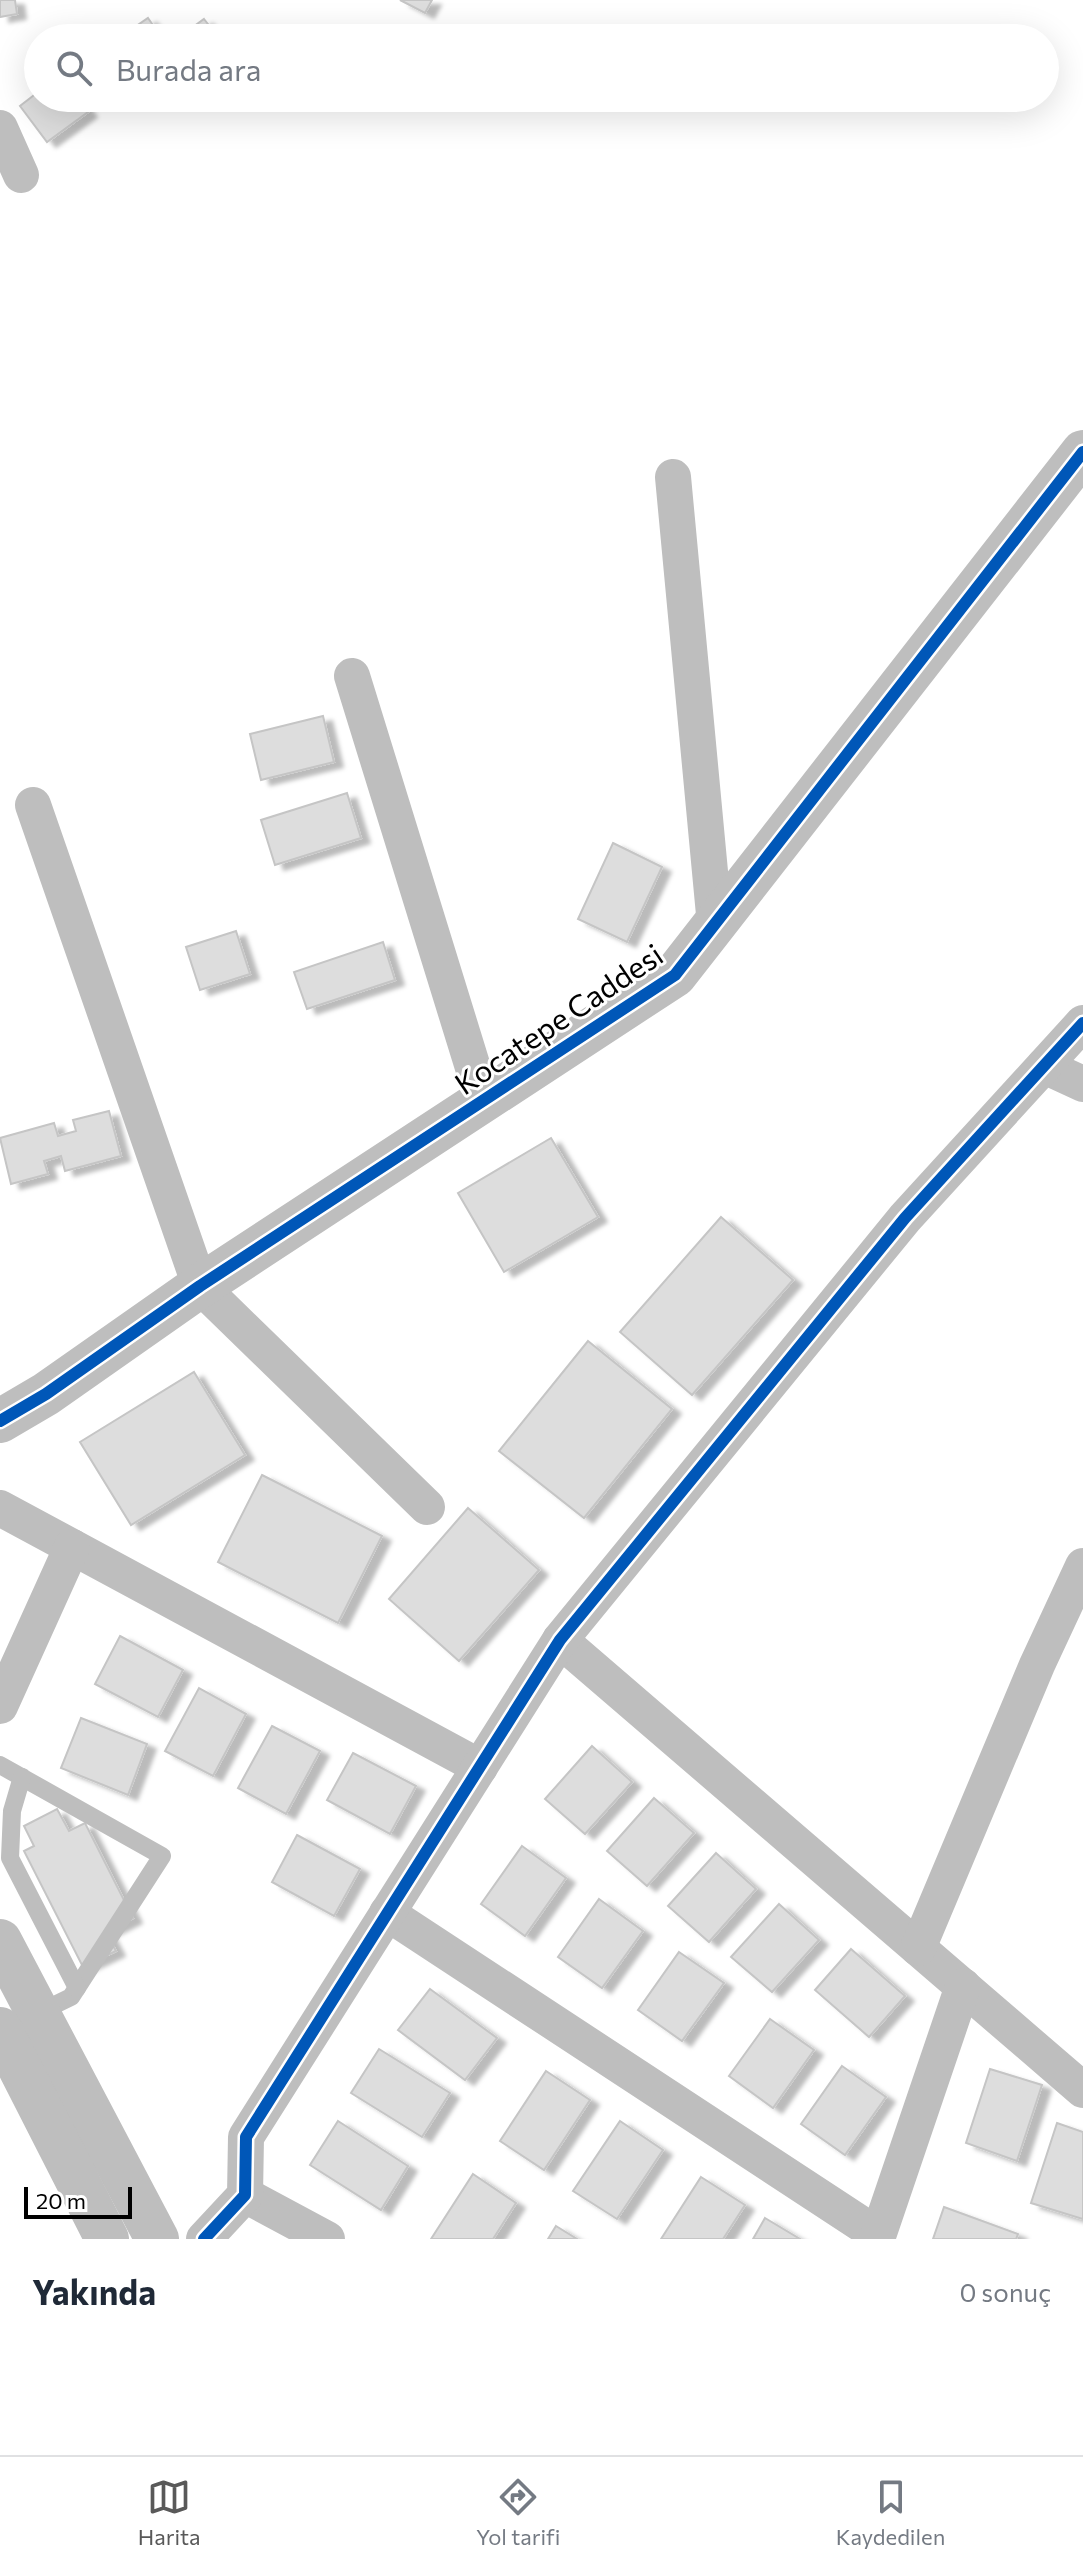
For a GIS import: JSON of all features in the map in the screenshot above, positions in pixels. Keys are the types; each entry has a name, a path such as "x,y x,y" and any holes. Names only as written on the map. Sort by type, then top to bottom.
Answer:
{"street":[{"path":"0,128 21,175"},
{"name":"Kocatepe Caddesi","path":"0,1421 46,1394 200,1286 675,975 1083,452"},
{"path":"673,477 715,925"},
{"path":"352,676 483,1100"},
{"path":"33,805 200,1286 427,1507"},
{"path":"204,2239 245,2195 246,2137 560,1640 905,1218 1083,1023"},
{"path":"1044,1066 1083,1084"},
{"path":"0,1508 480,1767"},
{"path":"0,1706 72,1547"},
{"path":"918,1948 1037,1665 1083,1566"},
{"path":"560,1640 1083,2090"},
{"path":"387,1913 878,2237 963,1986"},
{"path":"0,1941 19,2021 107,2239"},
{"path":"19,2021 157,2239"},
{"path":"245,2195 327,2239"}],"lane":[{"path":"0,1765 162,1856 71,1997 19,2021"},
{"path":"22,1777 12,1811 10,1858 77,1988"}],"building":[{"path":"0,0 15,0 17,14 0,17"},
{"path":"400,0 432,0 425,13"},
{"path":"24,112 88,112 47,142"},
{"path":"323,716 334,762 261,780 250,734"},
{"path":"347,793 361,838 275,865 261,820"},
{"path":"613,843 662,867 627,942 578,919"},
{"path":"236,931 250,974 200,990 186,947"},
{"path":"383,942 395,980 307,1009 294,972"},
{"path":"109,1111 121,1156 65,1171 61,1156 44,1161 48,1174 11,1184 0,1138 54,1123 58,1136 76,1131 73,1120"},
{"path":"551,1138 598,1217 504,1272 458,1193"},
{"path":"721,1217 793,1280 692,1395 620,1332"},
{"path":"588,1341 672,1409 584,1518 499,1451"},
{"path":"194,1372 245,1455 131,1525 80,1442"},
{"path":"262,1475 382,1536 338,1623 218,1562"},
{"path":"468,1508 539,1570 459,1661 389,1599"},
{"path":"120,1636 183,1670 158,1717 95,1684"},
{"path":"199,1688 246,1714 213,1776 165,1751"},
{"path":"81,1718 147,1744 128,1795 61,1768"},
{"path":"272,1726 320,1751 286,1814 238,1788"},
{"path":"592,1746 632,1782 585,1834 545,1799"},
{"path":"353,1753 416,1786 390,1834 327,1800"},
{"path":"654,1798 694,1833 647,1886 607,1851"},
{"path":"57,1809 69,1831 85,1823 133,1918 106,1932 116,1951 83,1967 24,1851 34,1846 24,1826"},
{"path":"297,1835 360,1869 334,1916 272,1882"},
{"path":"522,1846 566,1878 525,1936 481,1904"},
{"path":"716,1853 756,1889 709,1942 668,1906"},
{"path":"599,1899 643,1931 602,1988 558,1957"},
{"path":"779,1904 819,1940 772,1992 731,1957"},
{"path":"851,1949 905,1996 869,2037 815,1990"},
{"path":"679,1952 724,1983 682,2041 638,2010"},
{"path":"430,1989 497,2038 465,2080 398,2030"},
{"path":"770,2019 814,2050 773,2108 729,2076"},
{"path":"379,2049 450,2093 422,2137 351,2093"},
{"path":"842,2066 886,2097 845,2155 801,2124"},
{"path":"990,2069 1042,2085 1017,2161 966,2143"},
{"path":"546,2071 590,2100 544,2170 500,2141"},
{"path":"338,2121 408,2166 381,2210 310,2165"},
{"path":"620,2121 663,2150 617,2219 573,2191"},
{"path":"1057,2123 1083,2132 1083,2219 1031,2203"},
{"path":"473,2174 516,2203 493,2239 431,2239"},
{"path":"701,2177 745,2205 723,2239 661,2239"},
{"path":"944,2207 1018,2234 1016,2239 933,2239"},
{"path":"765,2218 800,2239 753,2239"},
{"path":"556,2226 577,2239 548,2239"}],"cycle path":[{"path":"0,1421 46,1394 200,1286 675,975 1083,452"},
{"path":"204,2239 245,2195 246,2137 560,1640 905,1218 1083,1023"}]}
